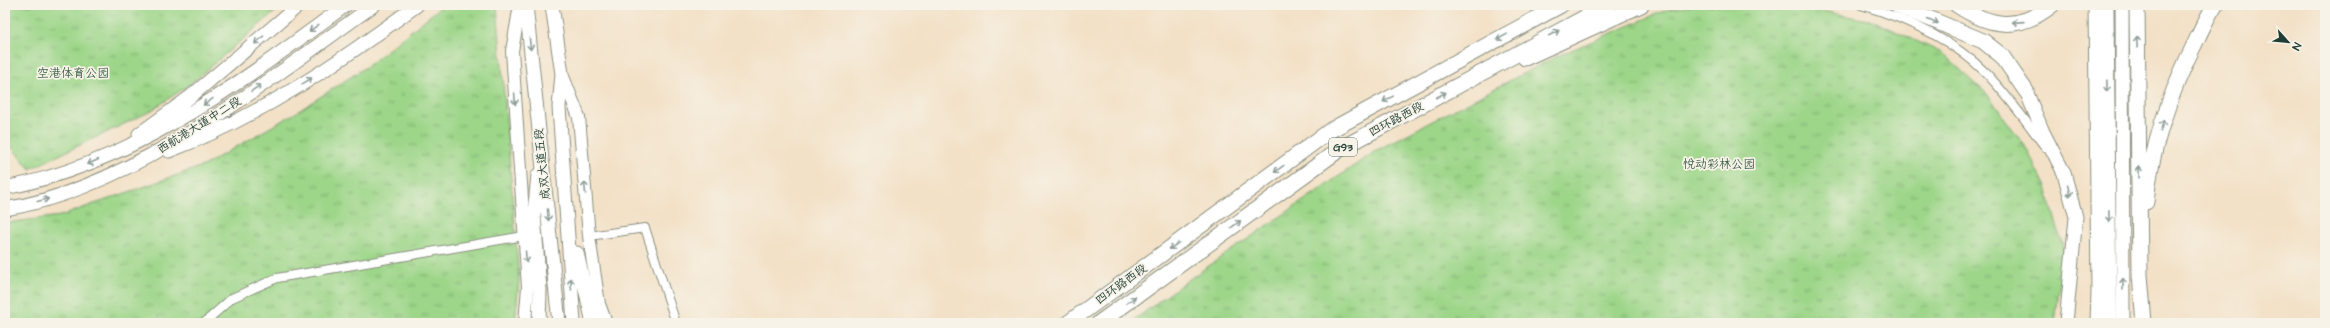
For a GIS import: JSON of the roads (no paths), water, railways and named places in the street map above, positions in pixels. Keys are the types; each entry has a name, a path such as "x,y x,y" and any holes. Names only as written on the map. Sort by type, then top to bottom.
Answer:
{"highway":[{"name":"四环路西段","path":"1099,323 1340,149 1608,5"},
{"path":"1897,5 1983,41 2002,56 2026,91"},
{"path":"1957,5 1987,22 2000,23 2023,22 2042,13 2052,5"},
{"path":"2096,5 2098,323"},
{"path":"2137,5 2140,275 2144,323"},
{"path":"2140,275 2146,196 2156,148 2168,105 2184,65 2215,5"},
{"path":"1470,80 1552,47 1636,6"},
{"name":"四环路西段","path":"1068,323 1331,130 1555,7"}],"main road":[{"path":"112,154 190,97 299,5"},
{"name":"西航港大道中二段","path":"5,188 75,170 112,154 181,120 264,64 346,5"},
{"name":"西航港大道中二段","path":"5,209 64,194 133,164 212,119 374,5"},
{"path":"133,164 209,136 298,86 359,48 417,5"},
{"name":"成双大道五段","path":"526,5 559,323"},
{"name":"成双大道五段","path":"552,5 562,74 559,107 574,323"},
{"path":"2107,5 2110,323"},
{"path":"2122,5 2123,323"},
{"path":"2026,91 2043,132 2064,173 2076,217 2066,323"},
{"path":"559,107 578,264 593,323"},
{"path":"539,323 540,289 530,238 534,215 540,145"}],"street":[{"path":"520,5 512,51 530,238 525,323"},
{"path":"1861,5 1918,26 1948,44 1985,72 2014,106 2064,173"},
{"path":"562,74 579,117 590,236 599,304 606,323"},
{"path":"590,236 644,228 676,323"},
{"path":"204,323 232,298 277,278 530,238"}],"park label":[{"name":"空港体育公园","path":"73,73"},
{"name":"悦动彩林公园","path":"1719,164"}]}
